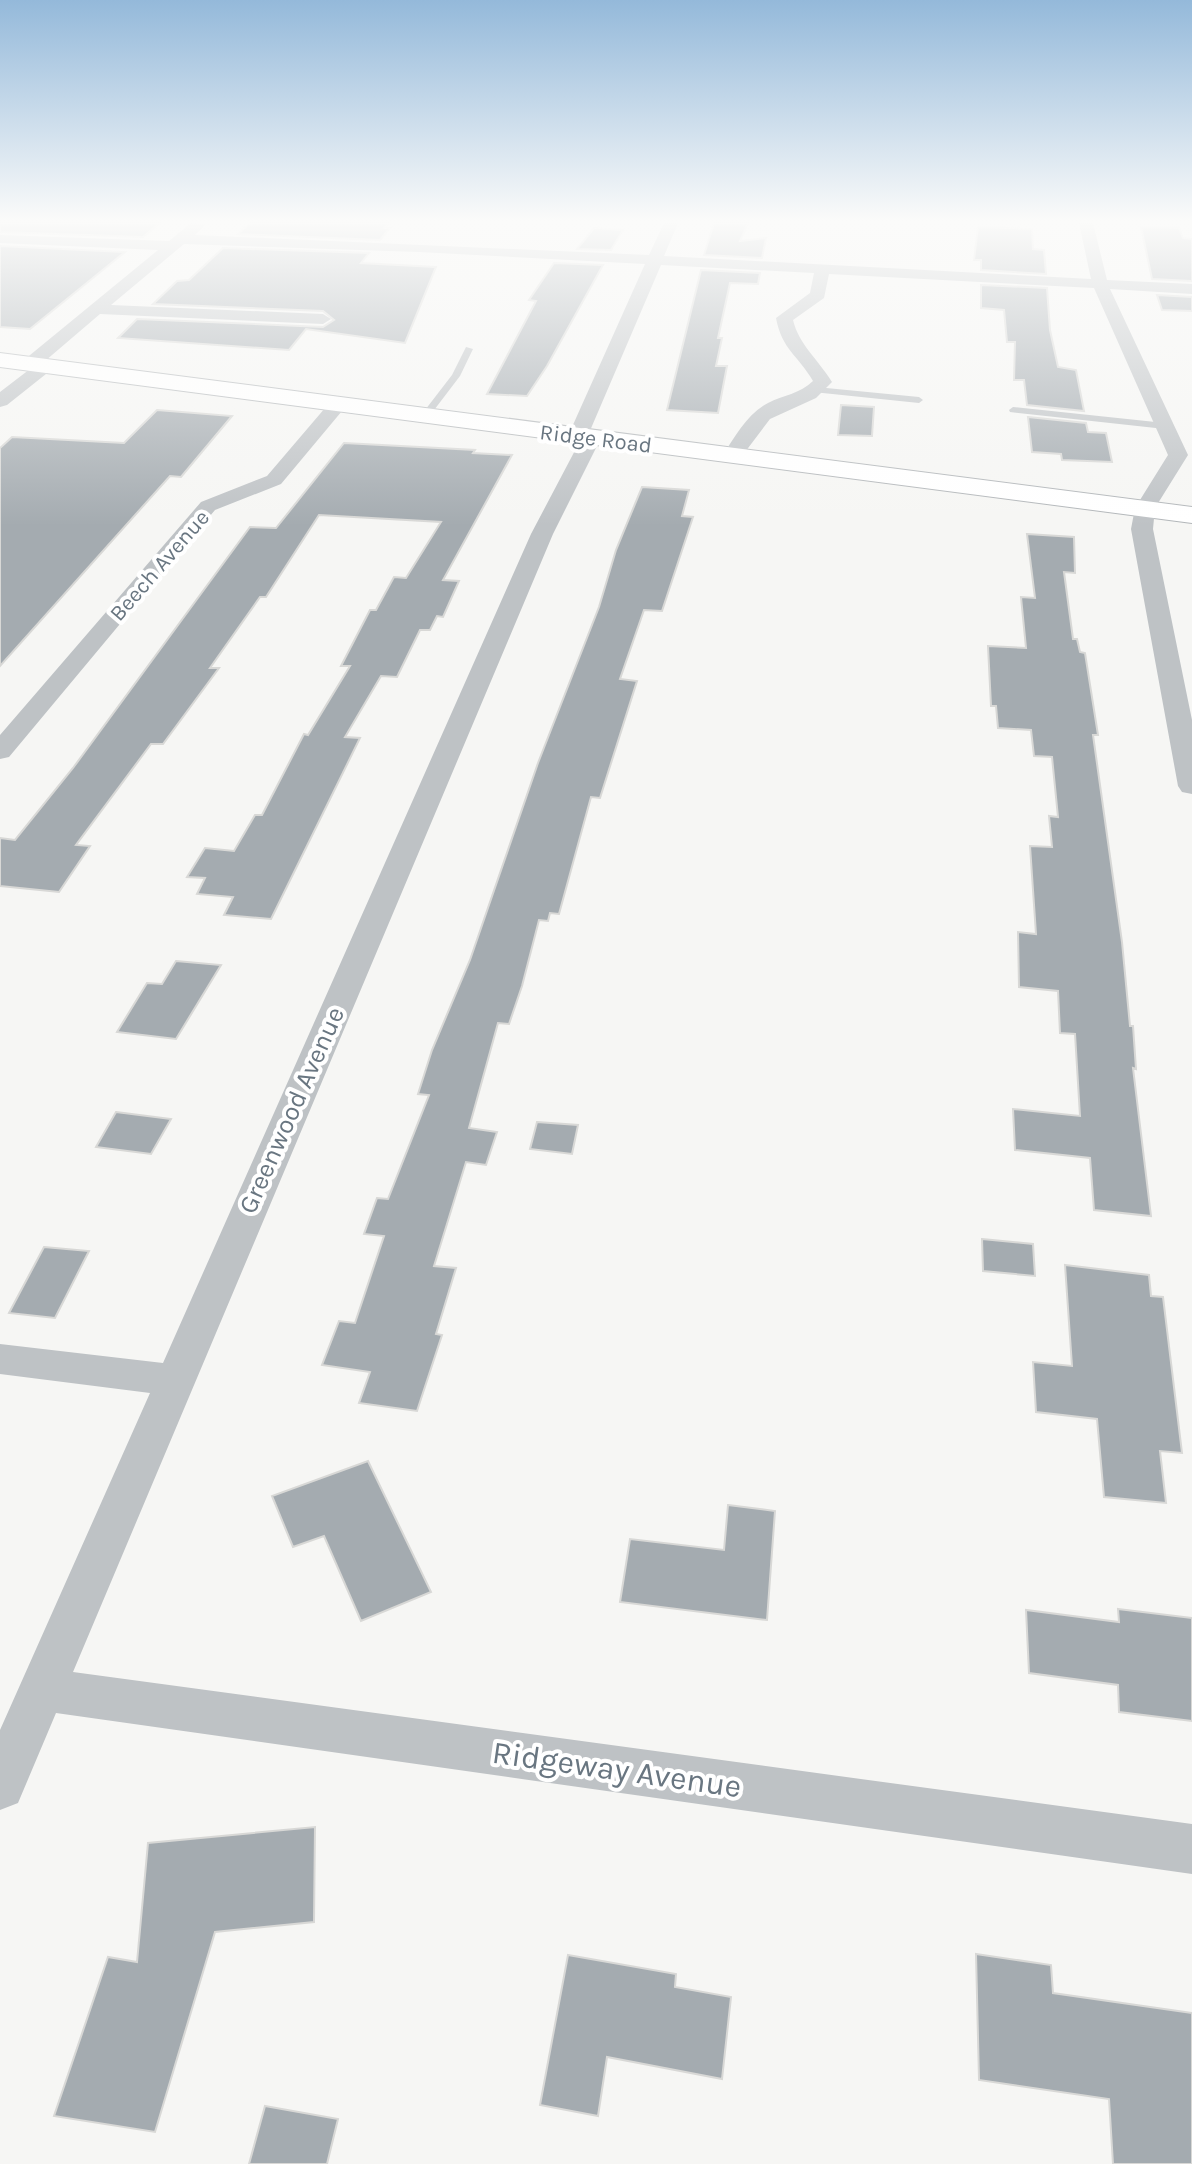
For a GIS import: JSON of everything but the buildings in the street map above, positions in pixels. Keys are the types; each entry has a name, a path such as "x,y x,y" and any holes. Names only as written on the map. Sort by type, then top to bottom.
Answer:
{"main road":[{"name":"Ridge Road","path":"0,360 1192,515"}],"street":[{"path":"0,401 80,324"},
{"name":"Greenwood Avenue","path":"0,1786 173,1380 584,437 629,324"},
{"path":"732,456 763,415 786,402 812,395 823,382 811,362 789,340 785,324"},
{"path":"1118,324 1178,455 1145,508 1142,529 1192,786"},
{"name":"Beech Avenue","path":"0,751 208,506 274,480 338,405"},
{"path":"0,1359 173,1380"},
{"name":"Ridgeway Avenue","path":"42,1689 1192,1849"}],"lane":[{"path":"425,416 456,376 469,349"},
{"path":"816,390 919,400"},
{"path":"1013,410 1165,426"}]}
